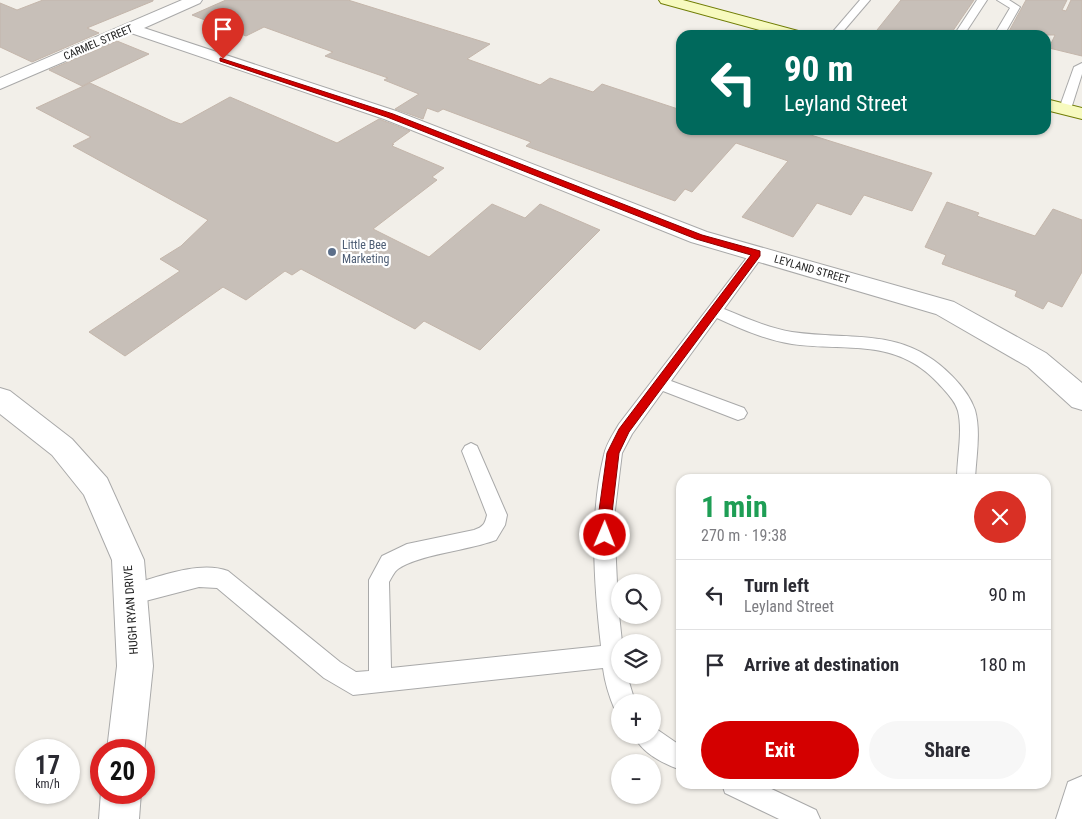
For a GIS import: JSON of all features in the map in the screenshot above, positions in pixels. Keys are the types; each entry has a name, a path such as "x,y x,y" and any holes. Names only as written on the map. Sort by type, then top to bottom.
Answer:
{"street":[{"name":"CARMEL STREET","path":"0,84 195,0"},
{"path":"666,0 685,2 779,30"},
{"name":"LEYLAND STREET","path":"130,28 390,115 699,237 945,308 1037,360 1082,399"},
{"path":"1051,105 1073,112"},
{"name":"HUGH RYAN DRIVE","path":"0,399 62,447 96,487 128,560 135,666 127,739"},
{"path":"1076,819 1082,796"},
{"path":"119,819 120,804"}],"lane":[{"path":"839,30 865,0"},
{"path":"961,30 982,0"},
{"path":"1002,0 1015,7 1002,30"},
{"path":"1073,112 1079,67 1082,66"},
{"path":"611,646 607,605 604,518 613,453 625,429 757,254"},
{"path":"714,312 772,333 817,340 873,342 899,348 922,360 944,377 957,394 967,413 966,474"},
{"path":"659,383 738,413"},
{"path":"380,681 379,580 389,564 406,553 474,539 489,534 495,525 496,514 471,451"},
{"path":"130,595 199,577 221,578 332,670 353,684 611,656"},
{"path":"658,744 676,756"},
{"path":"744,789 807,819"}],"building":[{"path":"43,0 153,1 87,28 99,33 32,62 0,47 0,3 17,10"},
{"path":"226,0 348,0 490,44 467,59 540,85 550,78 593,92 602,84 676,108 676,135 811,135 932,173 912,211 864,195 851,215 817,203 793,237 742,217 788,161 736,143 692,192 685,189 675,201 526,146 531,142 443,109 438,112 427,108 423,119 395,109 419,94 384,80 388,78 325,56 333,52 264,27 246,36 192,15"},
{"path":"901,0 974,0 953,30 877,30"},
{"path":"1026,0 1067,0 1062,10 1066,11 1071,0 1082,0 1082,56 1051,48 1055,35 1051,35 1051,30 1010,30"},
{"path":"117,41 149,54 82,86 49,70"},
{"path":"90,83 181,124 230,97 337,143 379,119 410,131 392,144 394,144 392,146 444,168 432,177 437,180 373,229 429,257 492,204 525,218 540,204 600,230 480,350 424,321 415,329 301,269 292,275 285,271 246,300 223,287 125,356 89,332 180,271 160,259 181,246 208,220 73,146 91,137 36,108"},
{"path":"947,202 979,213 977,216 1035,236 1053,209 1082,220 1082,272 1062,307 1048,301 1043,309 1015,296 1017,291 942,264 946,255 925,247"}],"place":[{"name":"Little Bee Marketing","path":"332,252"}],"route":[{"path":"223,59 390,115 699,237 757,254 625,429 613,453 604,518 605,535"}]}
